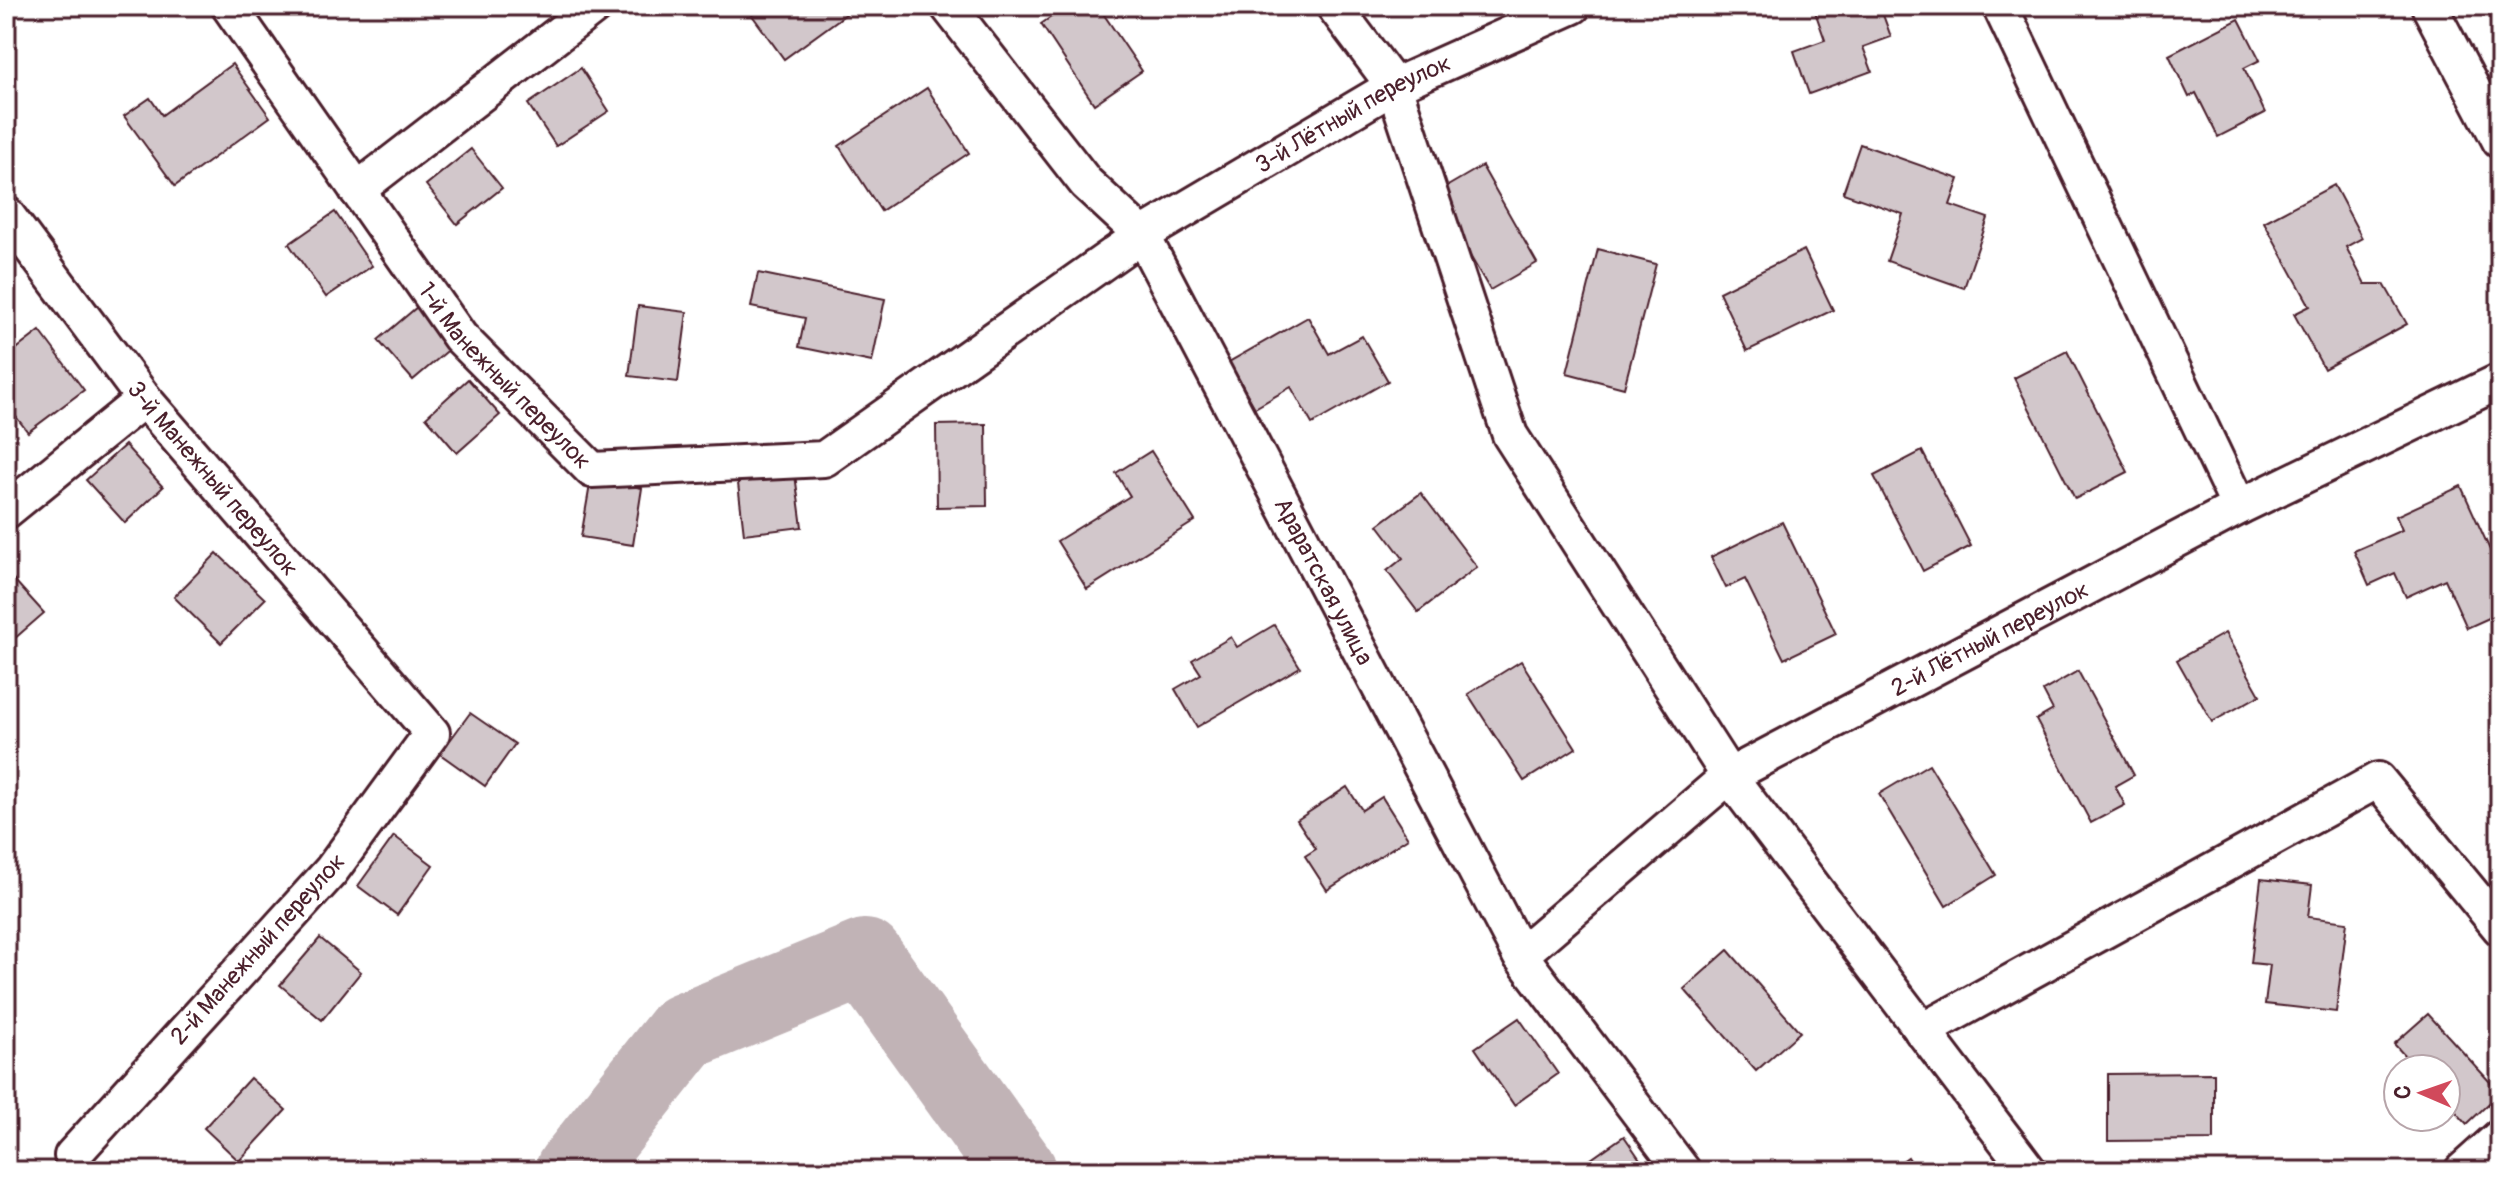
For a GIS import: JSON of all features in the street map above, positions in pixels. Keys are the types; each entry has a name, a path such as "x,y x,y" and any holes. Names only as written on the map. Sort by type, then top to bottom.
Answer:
{"street":[{"name":"1-й Манежный переулок","path":"229,6 460,337 592,470 824,459 1142,235"},
{"path":"357,190 595,6"},
{"name":"Араратская улица","path":"948,6 1086,183 1142,235 1520,955 1683,1171"},
{"path":"1334,6 1394,86 1510,435 1729,776 2029,1171"},
{"name":"3-й Лётный переулок","path":"1142,235 1394,86 1573,6"},
{"path":"2000,6 2239,507"},
{"path":"2429,6 2500,141"},
{"name":"3-й Манежный переулок","path":"6,214 144,399 432,733"},
{"name":"2-й Лётный переулок","path":"1520,955 1729,776 2239,507 2500,381"},
{"path":"6,511 144,399"},
{"name":"2-й Манежный переулок","path":"72,1156 331,871 432,733"},
{"path":"1922,1031 2378,780 2500,928"},
{"path":"2462,1171 2500,1137"}],"building":[{"path":"756,6 857,6 784,59 749,11"},
{"path":"1067,6 1098,6 1142,71 1094,104 1041,24"},
{"path":"1813,6 1900,6 1882,12 1891,37 1863,47 1872,71 1809,94 1794,51 1825,40"},
{"path":"2239,19 2260,60 2244,68 2265,113 2218,137 2196,93 2189,97 2169,55"},
{"path":"232,64 270,117 175,186 124,116 150,98 162,115"},
{"path":"581,68 609,111 556,146 528,104"},
{"path":"927,88 969,153 881,211 839,146"},
{"path":"1860,144 1959,179 1950,205 1988,218 1964,288 1887,261 1903,214 1843,193"},
{"path":"471,149 502,188 457,224 426,185"},
{"path":"1482,166 1537,263 1490,290 1434,194"},
{"path":"2334,185 2362,238 2346,247 2365,284 2384,284 2407,324 2324,369 2294,314 2310,306 2264,222"},
{"path":"335,212 372,266 326,297 289,244"},
{"path":"1598,249 1656,264 1624,388 1567,373"},
{"path":"1804,250 1833,310 1747,351 1719,292"},
{"path":"758,273 885,299 872,362 799,347 805,318 751,307"},
{"path":"638,306 687,312 678,382 629,376"},
{"path":"417,307 452,347 413,380 378,340"},
{"path":"1308,317 1329,354 1362,336 1388,381 1312,424 1291,387 1255,408 1229,362"},
{"path":"40,331 84,390 28,432 6,404 6,357"},
{"path":"2067,351 2128,472 2075,499 2014,378"},
{"path":"468,379 500,415 457,453 426,417"},
{"path":"986,424 987,506 937,507 936,425"},
{"path":"125,445 163,487 125,523 86,480"},
{"path":"1151,451 1195,521 1087,589 1057,541 1130,496 1116,473"},
{"path":"1922,451 1971,546 1923,571 1874,476"},
{"path":"794,467 802,527 744,534 737,475"},
{"path":"591,479 642,488 633,545 581,537"},
{"path":"2461,486 2500,572 2500,613 2467,628 2445,579 2406,597 2395,573 2369,585 2354,551 2402,530 2396,516"},
{"path":"1421,493 1477,567 1418,612 1387,571 1403,558 1378,525"},
{"path":"1782,522 1836,634 1784,659 1745,579 1726,588 1711,557"},
{"path":"217,553 265,599 221,643 174,597"},
{"path":"6,571 44,613 6,646"},
{"path":"1274,625 1300,667 1197,727 1175,689 1201,674 1192,660 1231,637 1237,647"},
{"path":"2225,633 2260,695 2212,722 2177,660"},
{"path":"1521,661 1576,748 1524,781 1468,694"},
{"path":"2078,671 2134,775 2115,786 2125,805 2091,823 2036,720 2053,710 2043,691"},
{"path":"470,713 515,744 485,786 440,754"},
{"path":"1929,764 1996,875 1946,906 1879,794"},
{"path":"1347,787 1362,810 1382,797 1408,838 1327,890 1305,856 1316,849 1297,820"},
{"path":"394,836 433,865 397,915 358,886"},
{"path":"2261,879 2312,885 2308,917 2347,922 2336,1012 2265,1004 2270,965 2251,963"},
{"path":"320,938 361,972 322,1020 280,985"},
{"path":"1728,950 1800,1032 1756,1071 1684,989"},
{"path":"2428,1014 2500,1093 2467,1124 2462,1119 2462,1053 2402,1053 2394,1044"},
{"path":"1519,1018 1558,1074 1514,1105 1475,1048"},
{"path":"2214,1073 2214,1140 2108,1141 2108,1074"},
{"path":"250,1078 286,1110 239,1161 204,1128"},
{"path":"1624,1136 1648,1171 1574,1171"},
{"path":"1908,1157 1917,1171 1888,1171"}],"waterway":[{"path":"574,1171 684,1032 865,958 1018,1171"}]}
